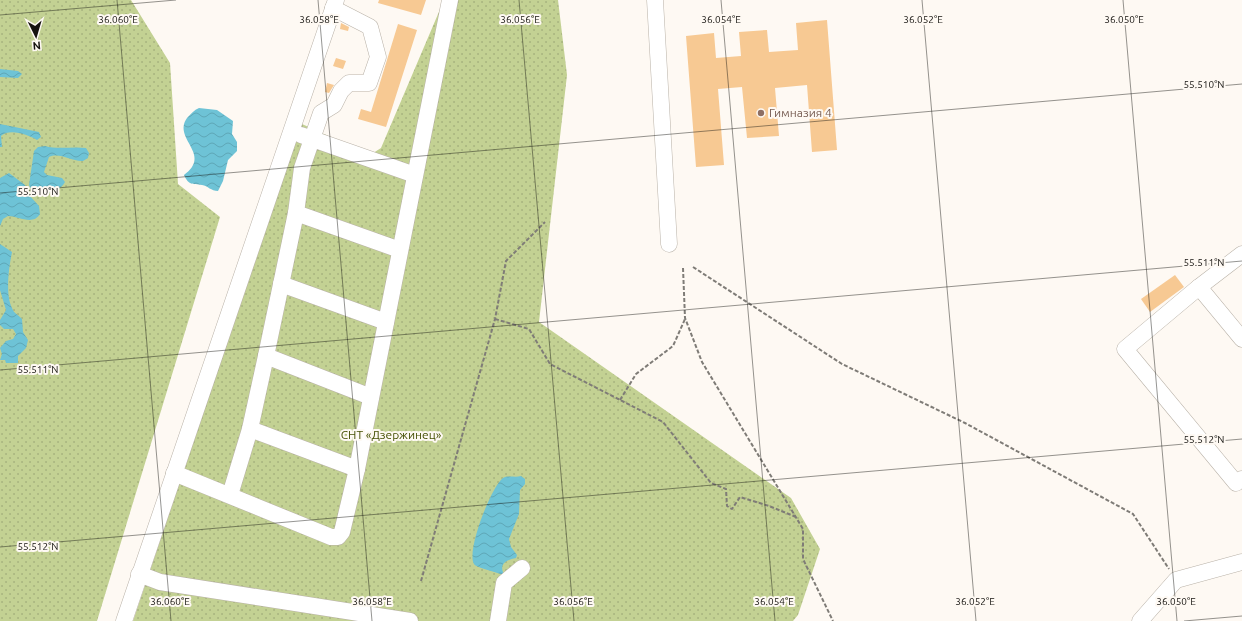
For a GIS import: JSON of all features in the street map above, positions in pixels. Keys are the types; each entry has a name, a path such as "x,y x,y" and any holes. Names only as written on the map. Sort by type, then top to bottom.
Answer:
{"street":[{"path":"174,472 331,537 338,537 342,532 357,469 450,0"},
{"path":"655,0 669,244"},
{"path":"124,621 290,131 335,4 370,27 378,57 369,83 349,83 341,91 334,105 321,113 311,138 302,168 296,213 250,429 230,496"},
{"path":"290,131 415,175"},
{"path":"296,213 400,250"},
{"path":"1242,254 1199,287 1126,349 1236,483 1242,479"},
{"path":"281,284 386,322"},
{"path":"1199,287 1242,339"},
{"path":"266,356 371,397"},
{"path":"250,429 357,469"},
{"path":"1140,621 1176,580 1242,562"},
{"path":"498,621 504,583 522,568"},
{"path":"139,574 160,582 410,621"}],"path":[{"path":"421,580 495,319 506,261 545,222"},
{"path":"693,267 842,364 964,423 1133,514 1176,580"},
{"path":"683,268 685,318 702,362 803,529 803,559 833,621"},
{"path":"620,400 636,374 673,346 685,318"},
{"path":"495,319 529,329 550,364 663,422 711,483 726,489 727,506 732,510 740,497 769,506 796,517"}],"green space":[{"path":"0,0 131,0 170,63 178,184 220,217 97,621 0,621"},
{"name":"СНТ «Дзержинец»","path":"444,0 558,0 567,75 539,322 791,498 820,549 798,615 793,621 133,621 302,124 370,155 381,148"}],"water":[{"path":"0,69 18,71 22,74 18,78 0,77"},
{"path":"199,108 217,110 233,121 232,134 237,142 237,151 228,160 223,181 218,191 191,183 184,175 192,167 195,160 194,153 184,133 184,126 187,118"},
{"path":"0,124 39,132 41,137 37,140 24,134 14,132 9,133 1,136 2,147 0,147"},
{"path":"45,146 55,148 86,148 89,153 88,158 83,161 62,156 49,157 44,172 47,175 62,178 65,182 58,189 47,193 41,193 36,192 29,185 34,151 38,147"},
{"path":"9,173 25,185 29,195 39,206 40,214 37,218 29,220 8,216 3,219 0,226 0,178"},
{"path":"0,244 12,252 8,288 10,302 15,313 22,319 23,332 28,340 26,348 18,356 18,363 6,363 5,360 0,360 2,354 0,348 6,341 13,339 16,334 13,329 4,329 0,325 0,320 6,310 0,290"},
{"path":"521,476 525,479 525,484 520,490 519,514 509,539 511,547 517,555 516,558 509,560 504,564 502,569 505,576 476,566 472,557 473,546 486,506 498,484 505,477"}],"building":[{"path":"379,0 426,0 421,15 378,3"},
{"name":"Гимназия 4","path":"827,20 837,150 812,152 807,85 775,88 779,136 747,138 742,87 718,89 724,165 696,167 686,36 714,33 716,58 741,56 739,32 767,30 769,52 798,50 796,23"},
{"path":"341,23 349,27 348,31 340,29"},
{"path":"398,24 417,30 386,127 358,119 361,109 371,112"},
{"path":"336,58 346,61 343,69 333,66"},
{"path":"327,83 334,85 329,93 325,92"},
{"path":"1175,275 1184,287 1150,312 1141,299"}],"place":[{"name":"Гимназия 4","path":"761,113"}]}
